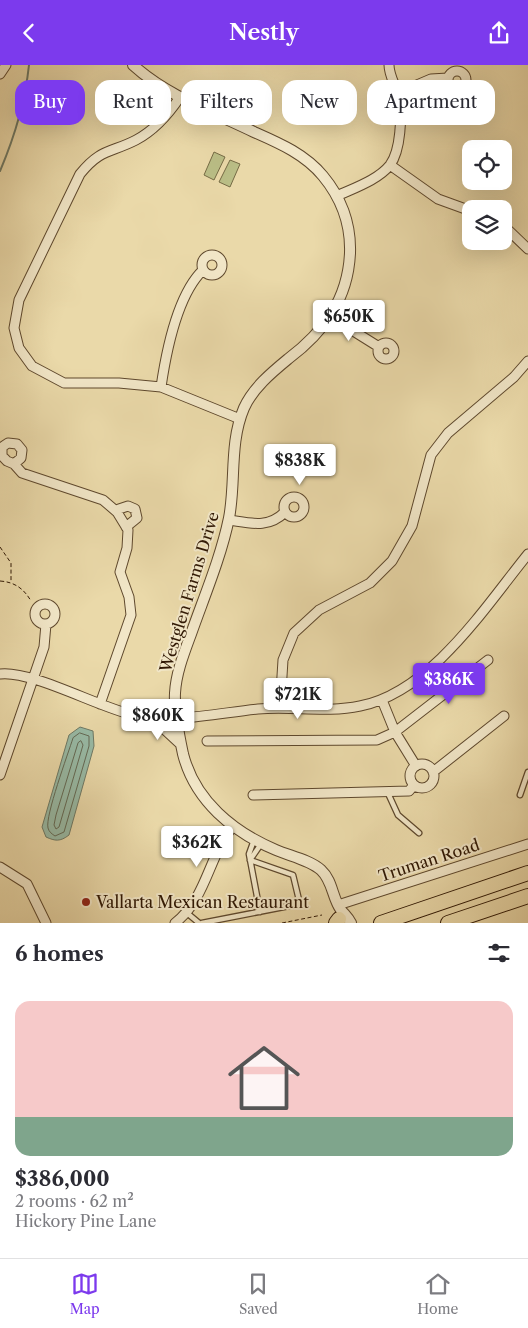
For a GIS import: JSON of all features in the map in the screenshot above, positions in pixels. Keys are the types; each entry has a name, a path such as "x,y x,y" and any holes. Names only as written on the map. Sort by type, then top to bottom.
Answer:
{"highway":[{"path":"381,923 528,873"},
{"path":"448,923 528,896"}],"street":[{"path":"0,74 6,65"},
{"name":"Westglen Farms Drive","path":"133,65 180,97 298,153 323,175 337,196 347,219 350,260 345,288 331,317 257,388 244,407 236,438 229,520 179,670 175,693 182,745 189,772 207,802 233,826 258,841 322,871 331,885 341,917"},
{"path":"389,65 394,80"},
{"path":"429,80 448,78"},
{"path":"180,97 168,115 156,127 135,141 103,153 80,173 19,299 14,328 19,348 29,361 42,373 58,381 73,384 119,383 162,387 240,419"},
{"path":"337,196 378,176 390,165 398,142 401,125"},
{"path":"390,165 438,199 462,208"},
{"path":"512,234 528,249"},
{"path":"162,387 166,359 179,314 197,276 202,270"},
{"path":"331,317 379,347"},
{"path":"280,709 283,660 294,633 319,610 370,583 392,561 412,527 431,455 439,443 448,433 514,377 528,361"},
{"path":"14,464 22,473 28,476 103,500 116,510 126,527 128,541 120,573 129,597 132,615 100,704"},
{"path":"116,510 128,506 135,509 136,518 126,527"},
{"path":"229,520 265,524 278,519 285,512"},
{"path":"0,674 9,673 33,680 124,713 154,719 280,709 360,706 393,696 443,658 528,554"},
{"path":"0,775 44,647 46,624"},
{"path":"207,741 377,740 395,732 488,660"},
{"path":"382,700 395,732 416,766"},
{"path":"433,772 504,716"},
{"path":"154,719 182,745"},
{"path":"424,765 433,772 434,780 430,786 422,788 414,785 410,775 416,766 424,765"},
{"path":"253,795 409,791 414,785"},
{"path":"175,923 187,913 199,895 221,842 233,826"},
{"name":"Truman Road","path":"341,917 528,844"},
{"path":"0,867 28,884 46,923"}],"lane":[{"path":"520,795 528,772"},
{"path":"387,791 398,815 420,833"},
{"path":"250,860 258,841"},
{"path":"258,841 249,854 260,912"},
{"path":"187,913 200,923 294,905 299,900 293,875 250,860"}],"path":[{"path":"0,547 11,563 11,583"},
{"path":"0,581 11,583 25,591 31,601"},
{"path":"282,923 322,915"}],"green space":[{"path":"214,152 225,157 214,180 204,175"},
{"path":"230,160 240,164 230,187 219,182"}],"water":[{"path":"80,727 93,731 94,746 69,835 60,840 52,839 46,837 42,827 69,735"}],"waterway":[{"path":"0,171 19,119 29,65"}],"place":[{"name":"Vallarta Mexican Restaurant","path":"86,902"}]}
